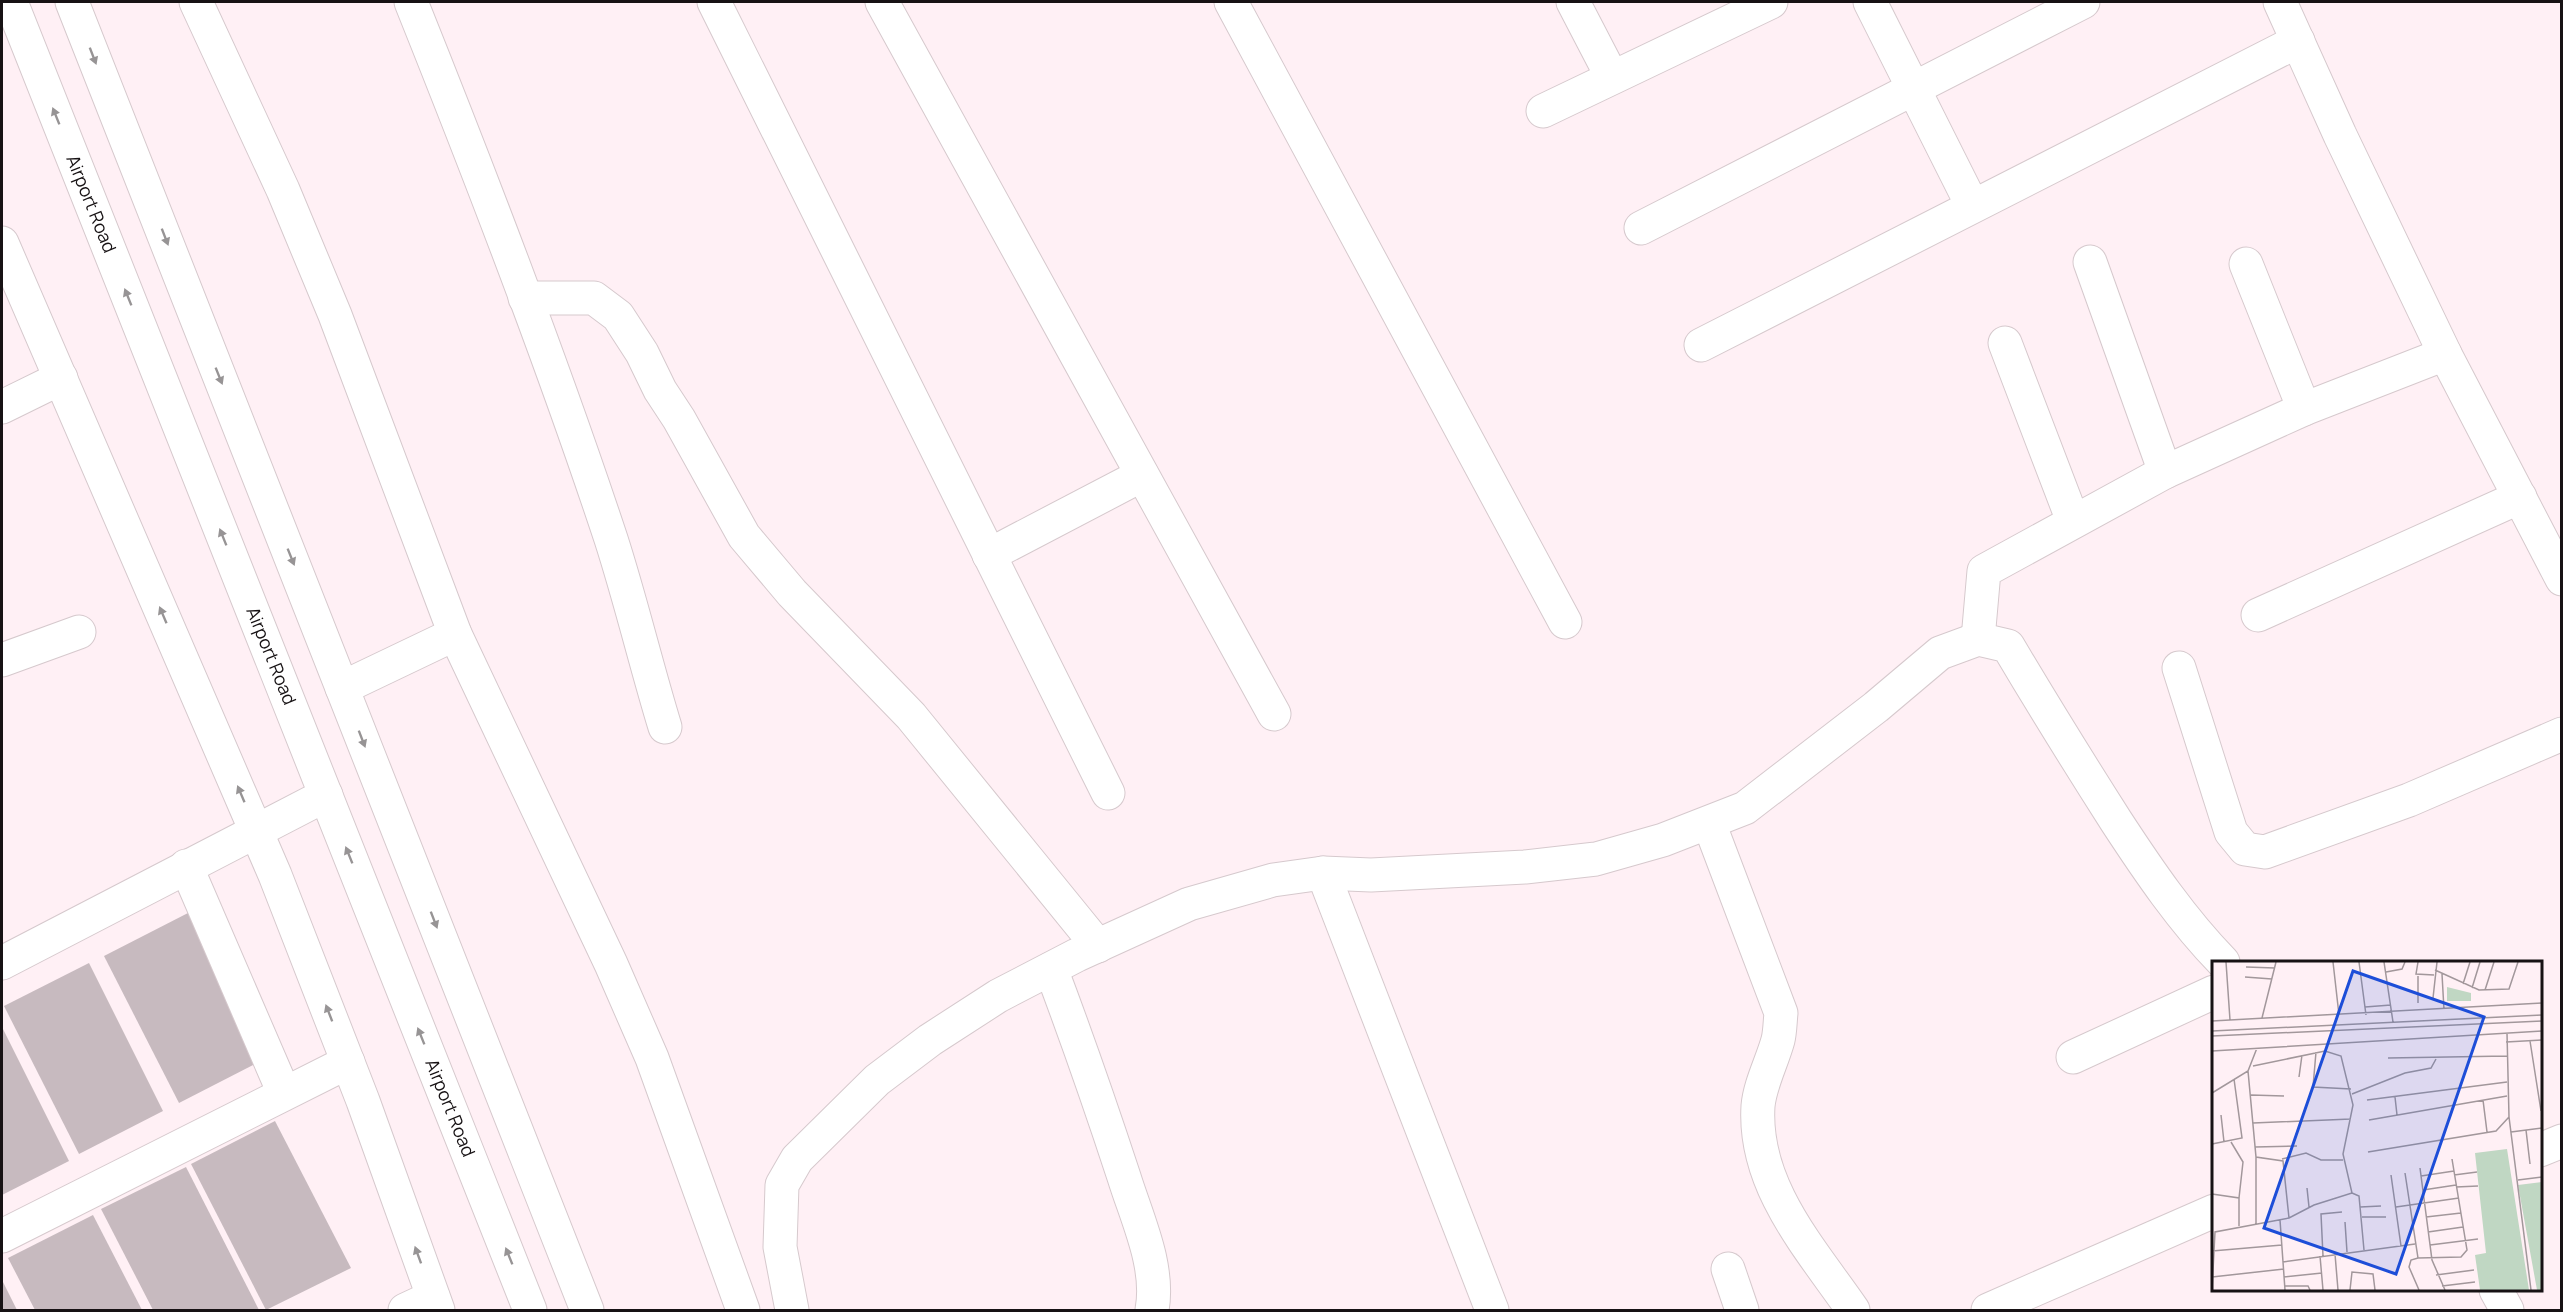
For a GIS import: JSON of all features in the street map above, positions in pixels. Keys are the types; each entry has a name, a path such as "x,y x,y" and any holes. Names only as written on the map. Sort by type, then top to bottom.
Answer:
{"street":[{"name":"Airport Road","path":"11,2 530,1311"},
{"path":"72,2 587,1311"},
{"path":"196,2 283,190 335,315 455,634 611,964 652,1058 743,1311"},
{"path":"411,2 472,153 612,542 664,727"},
{"path":"714,2 1108,793"},
{"path":"882,2 1274,714"},
{"path":"1230,2 1565,622"},
{"path":"1573,2 1612,77"},
{"path":"1543,111 1612,77 1728,11 1771,2"},
{"path":"1870,2 1972,205"},
{"path":"1641,228 2083,2"},
{"path":"2280,2 2445,354 2562,579"},
{"path":"1701,345 2298,41"},
{"path":"2,243 256,831 348,1062 425,1306"},
{"path":"2090,262 2165,472"},
{"path":"2246,264 2304,409"},
{"path":"525,298 594,298 618,316 642,354 660,390 680,419 744,536 792,593 911,716 1098,946"},
{"path":"2005,342 2073,521"},
{"path":"1978,639 1984,571 2165,472 2304,409 2445,354"},
{"path":"2,407 61,378"},
{"path":"989,555 1142,475"},
{"path":"2258,615 2520,497"},
{"path":"2,660 79,632"},
{"path":"342,688 455,634"},
{"path":"792,1311 780,1247 782,1185 797,1160 877,1080 921,1047 998,996 1189,904 1273,880 1323,873 1371,875 1525,867 1596,859 1663,840 1745,808 1876,707 1940,653 1978,639 2008,646 2075,758 2150,873 2221,961"},
{"path":"2179,668 2231,832 2245,849 2265,852 2409,800 2562,734"},
{"path":"2,963 326,795"},
{"path":"1709,823 1781,1013 1778,1039 1758,1104 1758,1135 1767,1173 1778,1200 1853,1311"},
{"path":"186,866 284,1093"},
{"path":"1323,873 1492,1311"},
{"path":"1052,969 1087,1064 1148,1252 1155,1293 1152,1311"},
{"path":"2073,1057 2212,993"},
{"path":"2,1236 348,1062"},
{"path":"2542,1150 2562,1141"},
{"path":"1988,1311 2212,1212"},
{"path":"1728,1269 1742,1311"},
{"path":"2497,1291 2507,1311"}],"building":[{"path":"188,913 263,1060 179,1103 104,956"},
{"path":"89,963 163,1111 79,1154 4,1006"},
{"path":"2,1027 69,1161 2,1195"},
{"path":"275,1121 351,1268 266,1310 191,1164"},
{"path":"186,1167 259,1310 153,1310 101,1209"},
{"path":"93,1215 142,1310 35,1310 8,1258"},
{"path":"2,1280 17,1310 2,1310"}]}
